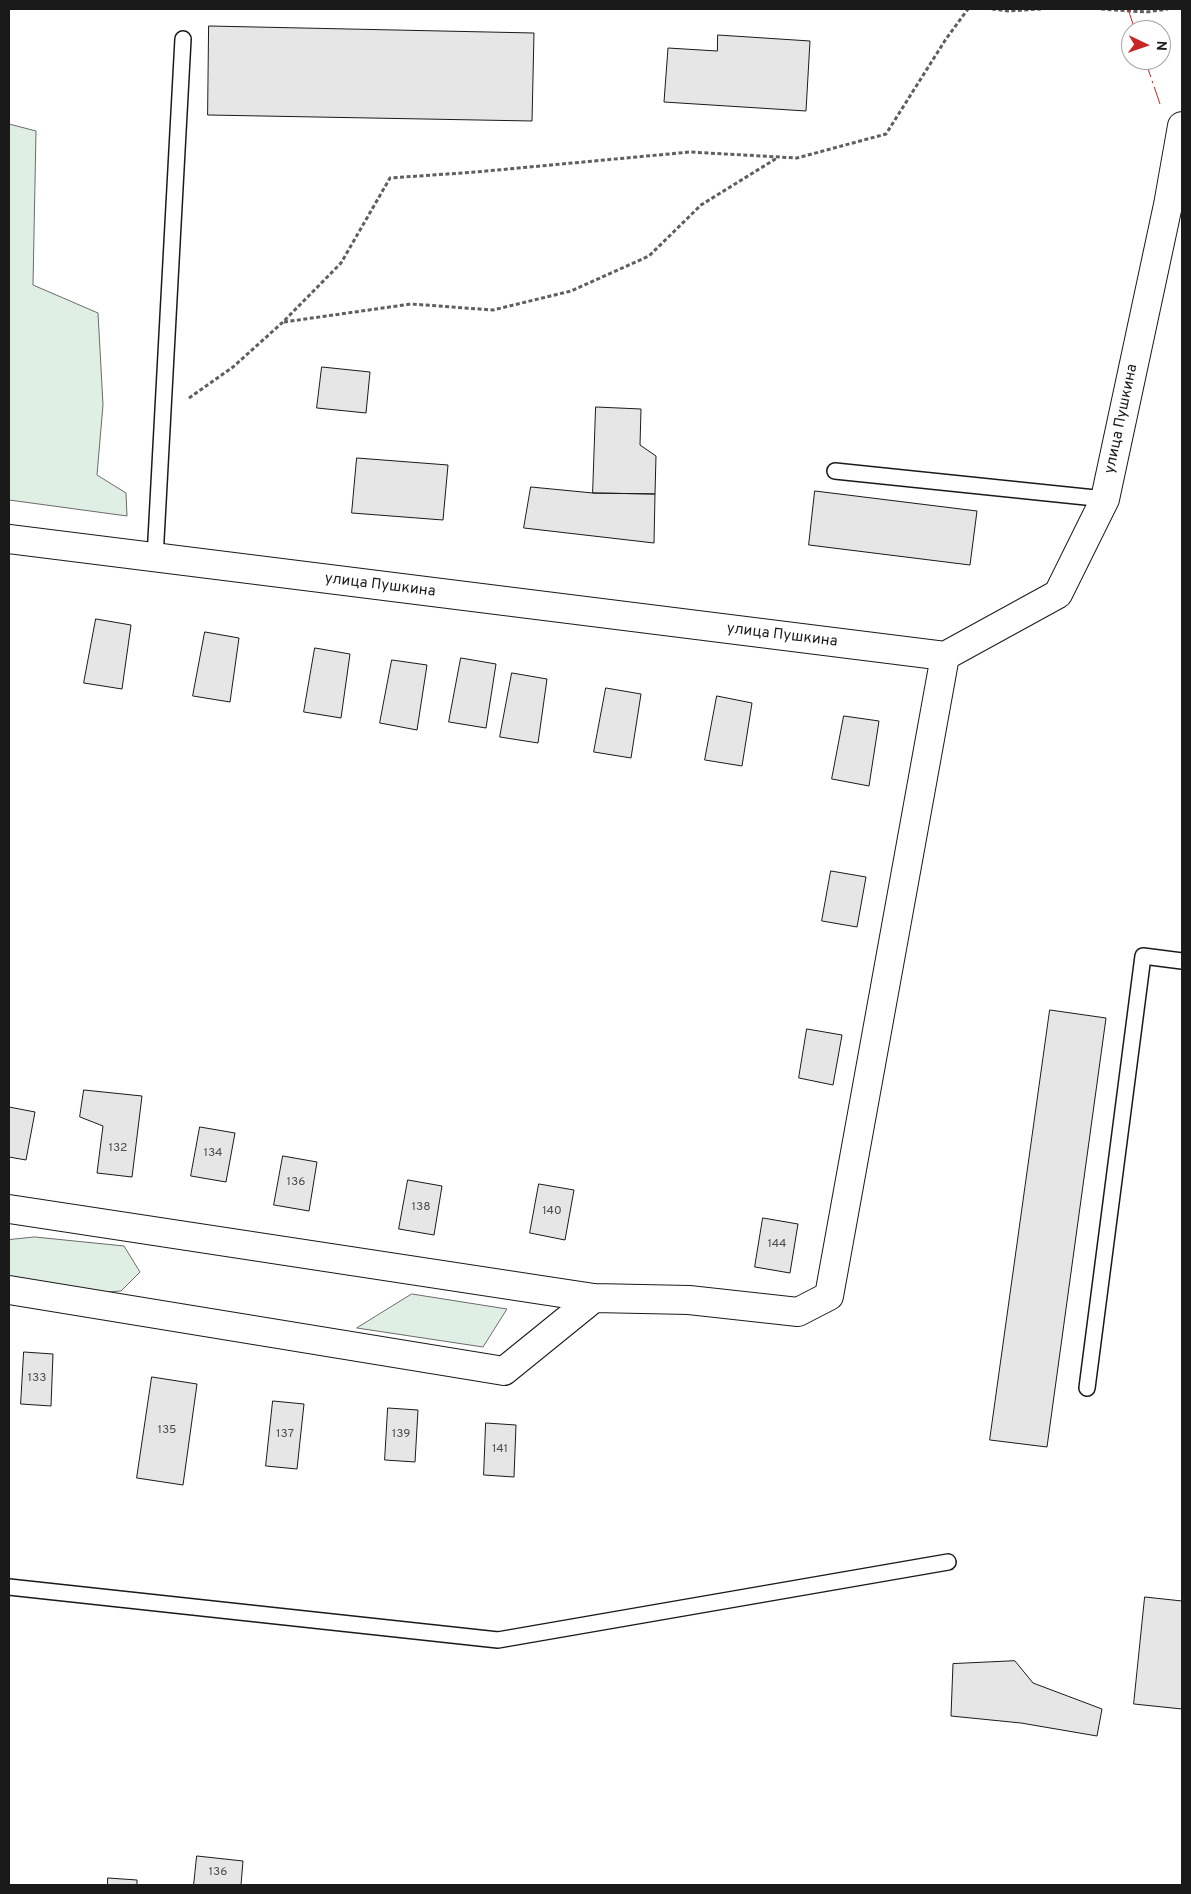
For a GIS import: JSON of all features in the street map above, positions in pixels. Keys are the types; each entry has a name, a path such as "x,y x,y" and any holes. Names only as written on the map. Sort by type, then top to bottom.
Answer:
{"street":[{"name":"улица Пушкина","path":"9,539 945,656 1058,594 1105,499 1168,205 1182,126"},
{"path":"9,1208 594,1298 689,1300 798,1312 829,1296 945,656"},
{"path":"9,1290 504,1371 594,1298"}],"lane":[{"path":"155,558 183,39"},
{"path":"835,471 1105,499"},
{"path":"1087,1388 1143,956 1182,961"},
{"path":"9,1587 498,1640 948,1562"}],"path":[{"path":"163,416 234,367 283,322 341,263 390,178 690,152 797,158 886,134 946,39 968,9"},
{"path":"992,9 1008,12 1041,9"},
{"path":"1102,9 1146,12 1168,9"},
{"path":"283,322 411,304 493,310 571,291 649,256 702,205 779,157"}],"green space":[{"path":"9,124 36,131 33,285 98,313 103,405 97,475 126,493 127,516 9,500"},
{"path":"35,1237 124,1246 140,1272 121,1291 79,1294 9,1278 9,1240"},
{"path":"412,1294 507,1309 483,1347 357,1328"}],"building":[{"path":"209,26 534,33 532,121 208,115"},
{"path":"718,35 810,41 806,111 664,102 668,48 717,51"},
{"path":"322,367 370,372 366,413 317,408"},
{"path":"596,407 641,409 640,445 656,456 655,494 593,493"},
{"path":"357,458 448,465 443,520 352,513"},
{"path":"531,487 593,493 655,494 654,543 524,528"},
{"path":"815,491 977,511 970,565 809,545"},
{"path":"96,619 131,625 122,689 84,683"},
{"path":"205,632 239,638 230,702 193,696"},
{"path":"315,648 350,654 341,718 304,712"},
{"path":"461,658 496,664 486,728 449,722"},
{"path":"392,660 427,665 417,730 380,723"},
{"path":"512,673 547,679 538,743 500,737"},
{"path":"606,688 641,694 631,758 594,752"},
{"path":"717,696 752,703 742,766 705,760"},
{"path":"844,716 879,721 869,786 832,779"},
{"path":"831,871 866,877 857,927 822,921"},
{"path":"1050,1010 1106,1018 1047,1447 990,1440"},
{"path":"807,1029 842,1035 833,1085 799,1078"},
{"path":"84,1090 142,1096 132,1177 97,1173 103,1126 80,1117"},
{"path":"9,1107 35,1112 26,1160 9,1157"},
{"path":"200,1127 235,1133 226,1182 191,1176"},
{"path":"283,1156 317,1162 309,1211 274,1205"},
{"path":"408,1180 442,1186 434,1235 399,1229"},
{"path":"539,1184 574,1190 565,1240 530,1233"},
{"path":"763,1218 798,1224 790,1273 755,1267"},
{"path":"24,1352 53,1354 51,1406 21,1404"},
{"path":"152,1377 197,1384 183,1485 137,1478"},
{"path":"273,1401 304,1404 297,1469 266,1466"},
{"path":"388,1408 418,1410 415,1462 385,1460"},
{"path":"486,1423 516,1425 514,1477 484,1475"},
{"path":"1145,1597 1182,1601 1182,1709 1134,1704"},
{"path":"1015,1661 1033,1683 1102,1709 1097,1736 1021,1723 951,1716 953,1664"},
{"path":"197,1856 243,1861 241,1885 194,1885"},
{"path":"108,1878 137,1880 137,1885 108,1885"}],"power":[{"path":"1128,9 1132,20"},
{"path":"1148,70 1160,104"}]}
